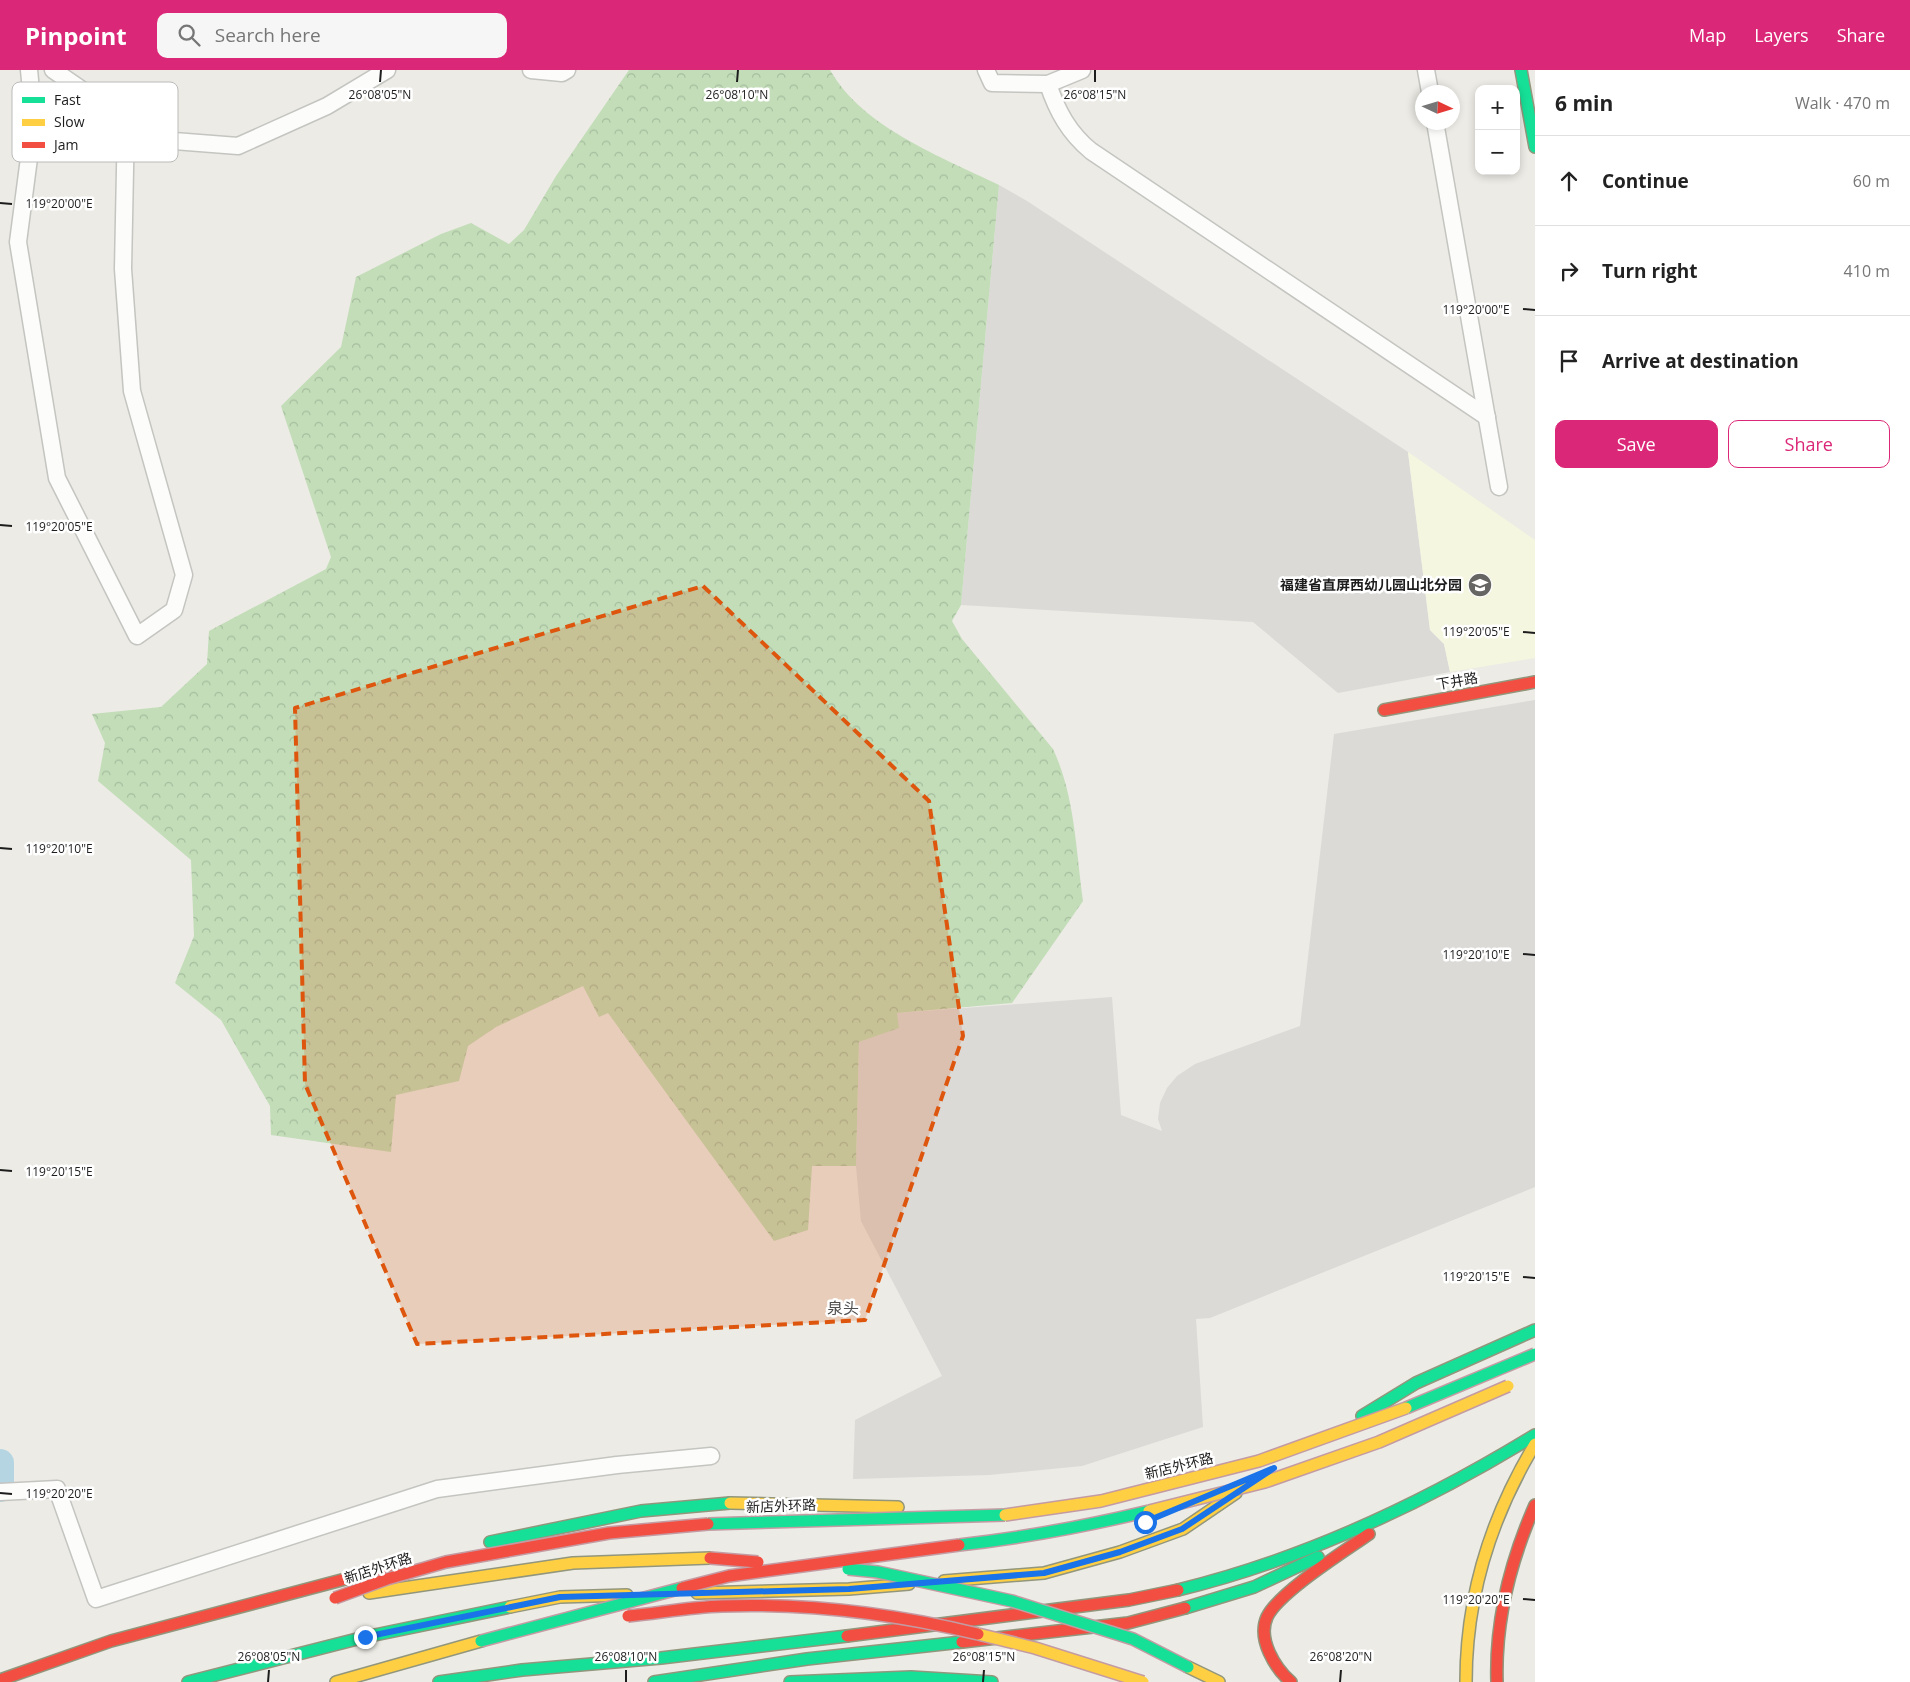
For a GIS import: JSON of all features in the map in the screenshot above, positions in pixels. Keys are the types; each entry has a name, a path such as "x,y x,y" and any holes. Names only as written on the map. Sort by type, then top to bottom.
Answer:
{"main road":[{"path":"1521,70 1535,147"},
{"name":"下井路","path":"1384,710 1535,682"},
{"path":"188,1682 365,1637 560,1597 849,1589 1044,1573 1120,1552 1182,1529 1274,1468 1416,1384 1535,1330"},
{"name":"新店外环路","path":"1219,1682 1133,1640 1012,1601 878,1572 710,1558 573,1563 331,1599 387,1578 446,1562 609,1533 738,1523 891,1517 1002,1516 1101,1501 1259,1461 1371,1422 1535,1354"},
{"path":"336,1682 481,1641 729,1576 889,1553 1005,1540 1103,1522 1265,1482 1379,1442 1518,1382"},
{"path":"654,1682 826,1656 1128,1623 1193,1606 1254,1587 1337,1548 1488,1464 1535,1435"},
{"path":"1466,1682 1468,1632 1478,1577 1498,1513 1535,1444"},
{"path":"0,1680 130,1636 451,1551 627,1513 692,1505 783,1502 1145,1522 1274,1468"},
{"path":"1498,1682 1499,1631 1508,1582 1528,1520 1535,1505"},
{"path":"439,1682 518,1671 884,1633 1169,1592 1218,1579 1296,1552 1406,1508"},
{"path":"1291,1682 1282,1675 1271,1658 1265,1638 1267,1617 1287,1595 1307,1579 1406,1508"},
{"path":"481,1641 619,1617 722,1606 823,1610 920,1620 1034,1648 1143,1682"},
{"path":"22,1682 50,1675"},
{"path":"790,1682 902,1677 992,1682"}],"street":[{"path":"53,70 71,82"},
{"path":"178,141 238,146 327,106 387,70"},
{"path":"531,70 562,73 567,70"},
{"path":"986,70 992,83 1048,84 1082,70"},
{"path":"1426,70 1429,85"},
{"path":"1048,84 1061,116 1071,131 1091,151 1487,417"},
{"path":"1436,130 1499,487"},
{"path":"28,162 18,242 56,478 137,636 174,610 184,575 132,391 123,269 125,162"},
{"path":"0,1492 57,1489 96,1599 436,1489 617,1465 711,1456"}],"highlighted area":[{"path":"703,586 929,801 963,1036 865,1320 417,1344 305,1084 295,708"}],"shaded area":[{"path":"999,185 1027,201 1408,452 1430,630 1444,644 1450,672 1338,693 1253,622 961,605"},
{"name":"福建省直屏西幼儿园山北分园","path":"1408,452 1535,540 1535,658 1450,672 1444,644 1430,630"},
{"path":"1535,700 1535,1187 1210,1318 1196,1319 1203,1427 1082,1466 989,1475 853,1479 855,1420 942,1376 861,1221 856,1166 859,1042 898,1028 897,1013 1112,997 1121,1115 1162,1131 1158,1119 1160,1103 1167,1088 1177,1076 1195,1064 1300,1026 1334,734"}],"green space":[{"path":"629,70 830,70 844,90 862,108 883,124 929,152 999,185 961,605 952,621 962,639 1053,749 1066,786 1070,805 1083,901 1012,1003 897,1013 899,1028 859,1042 856,1166 812,1166 808,1230 774,1241 608,1013 599,1017 583,986 496,1027 468,1046 459,1081 396,1095 391,1152 271,1135 270,1106 221,1020 175,983 194,936 191,860 98,781 105,743 92,714 161,707 207,664 209,631 326,569 331,557 281,406 341,347 356,277 441,234 471,223 509,244 524,230 556,176"}],"waterway":[{"path":"0,1463 0,1488"}],"traffic: fast":[{"path":"1521,70 1535,147"},
{"path":"1362,1416 1416,1383 1535,1330"},
{"path":"1406,1408 1535,1354"},
{"path":"1178,1590 1272,1562 1362,1526 1450,1484 1535,1435"},
{"path":"490,1542 641,1511 730,1503"},
{"path":"959,1545 1054,1531 1149,1511"},
{"path":"708,1524 1005,1515"},
{"path":"1185,1608 1254,1587 1318,1557"},
{"path":"848,1569 878,1572 1012,1601 1133,1639 1188,1667"},
{"path":"481,1641 682,1588"},
{"path":"188,1682 365,1637 510,1607"},
{"path":"439,1682 522,1670 661,1658 847,1636"},
{"path":"654,1682 807,1659 962,1642"},
{"path":"790,1682 911,1677 992,1682"}],"traffic: slow":[{"path":"1149,1511 1265,1482 1379,1442 1508,1386"},
{"path":"1005,1515 1101,1501 1259,1461 1406,1408"},
{"path":"1466,1682 1467,1650 1471,1619 1484,1558 1506,1500 1535,1444"},
{"path":"944,1581 1044,1573 1120,1552 1183,1529 1236,1493"},
{"path":"730,1503 898,1507"},
{"path":"369,1593 573,1563 710,1558"},
{"path":"697,1593 849,1589 909,1584"},
{"path":"510,1607 560,1597 627,1595"},
{"path":"978,1634 1035,1648 1143,1682"},
{"path":"336,1682 481,1641"},
{"path":"1188,1667 1219,1682"}],"traffic: jam":[{"path":"1384,710 1535,682"},
{"path":"1497,1682 1499,1636 1506,1592 1518,1548 1535,1505"},
{"path":"335,1598 387,1579 446,1562 609,1533 708,1524"},
{"path":"1291,1682 1279,1669 1269,1653 1264,1634 1267,1617 1274,1607 1298,1584 1369,1534"},
{"path":"682,1588 729,1576 959,1545"},
{"path":"710,1558 758,1562"},
{"path":"0,1680 111,1641 387,1568"},
{"path":"847,1636 1129,1600 1178,1590"},
{"path":"628,1616 710,1607 787,1606 851,1611 915,1621 978,1634"},
{"path":"962,1642 1128,1623 1185,1608"}],"place":[{"name":"福建省直屏西幼儿园山北分园","path":"1480,585"}],"district":[{"name":"泉头","path":"843,1308"}],"route":[{"path":"365,1637 560,1597 849,1589 1044,1573 1120,1552 1182,1529 1274,1468 1145,1522"}]}
